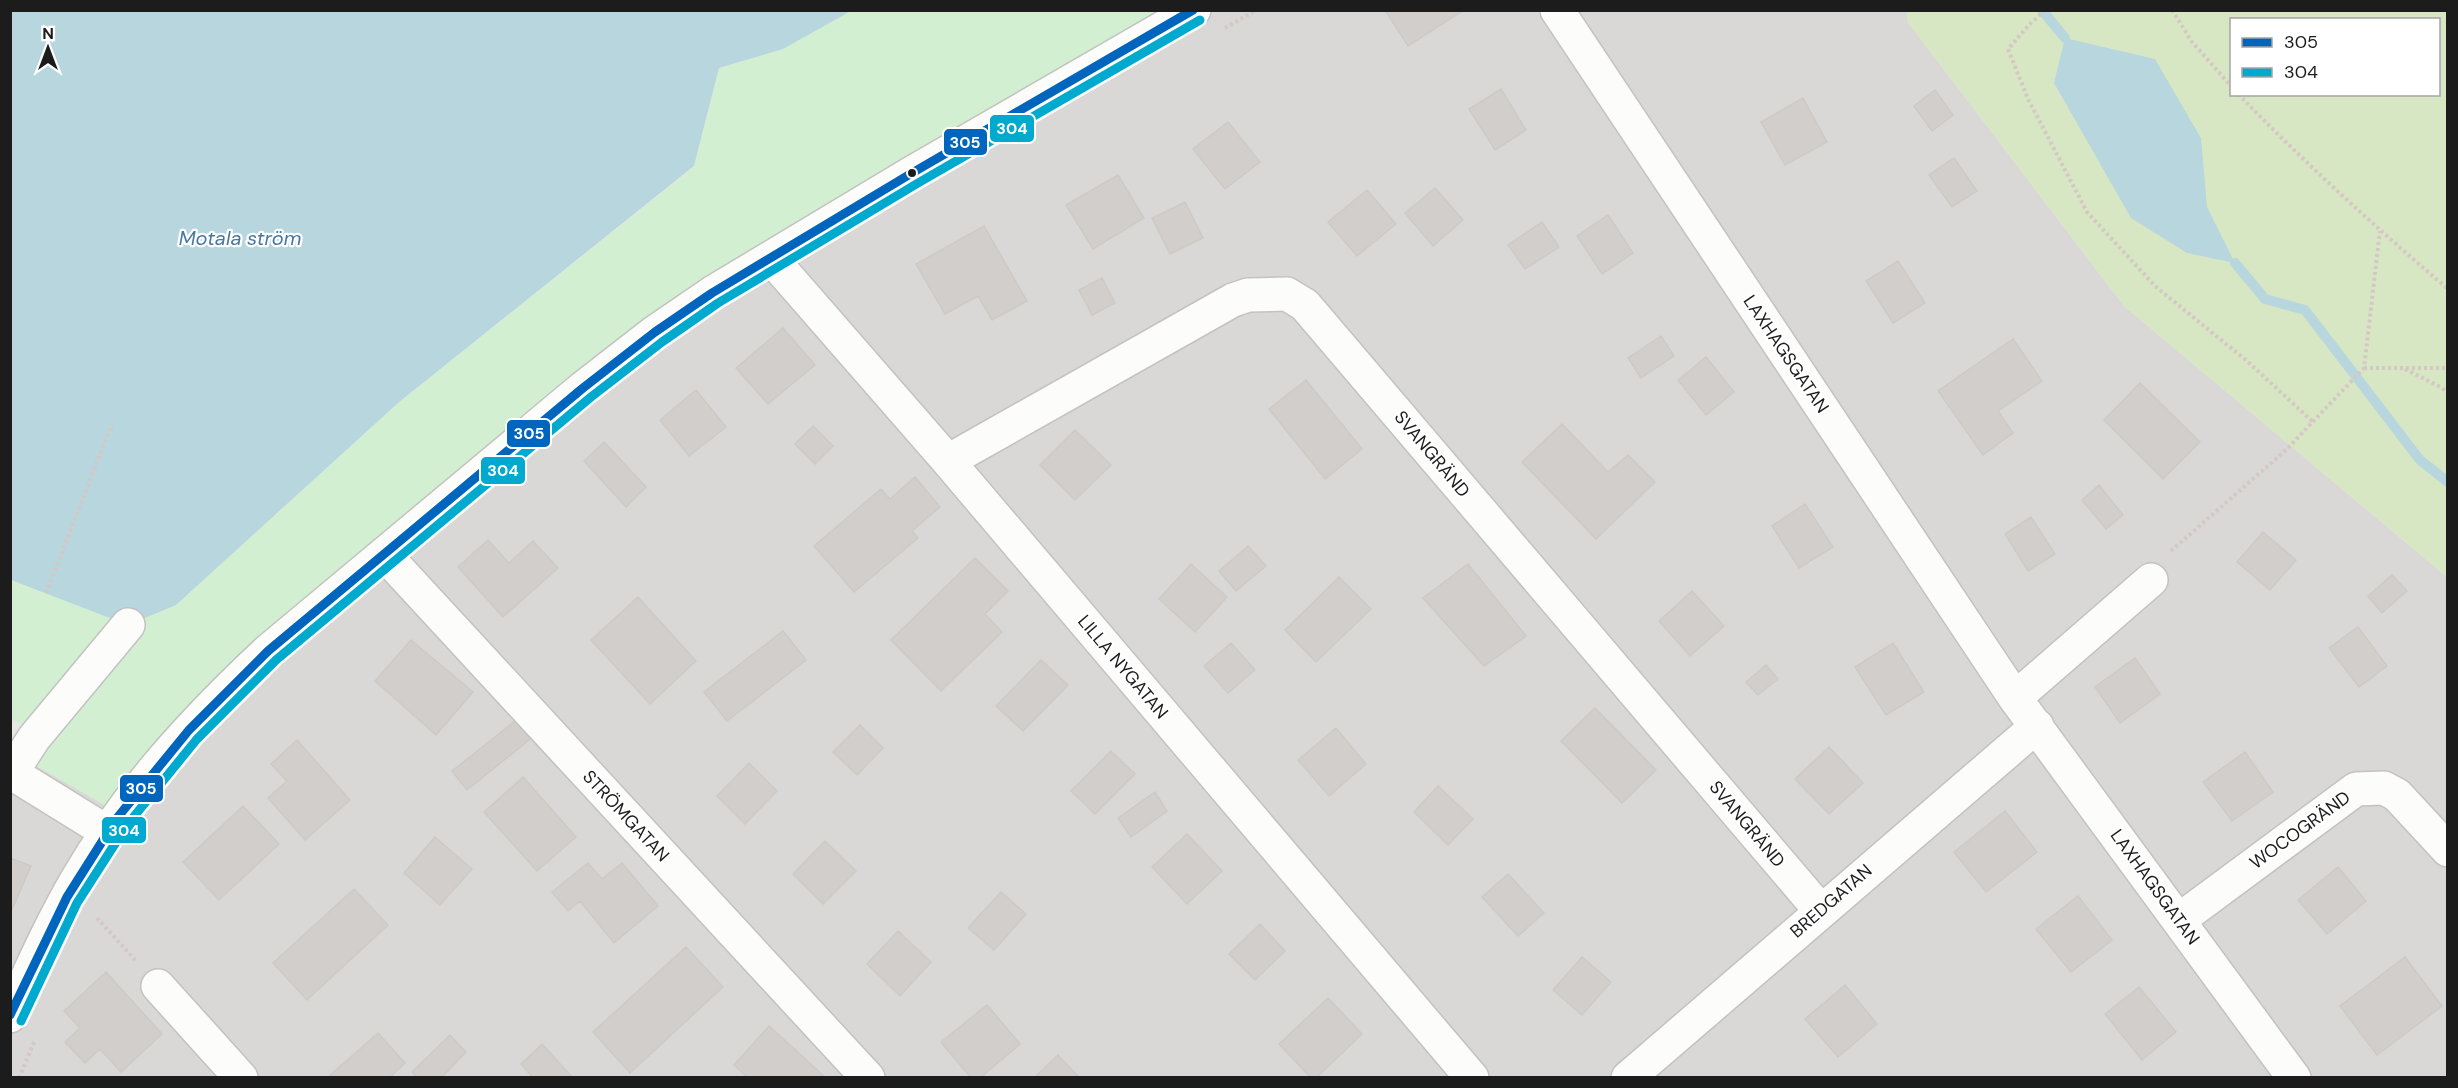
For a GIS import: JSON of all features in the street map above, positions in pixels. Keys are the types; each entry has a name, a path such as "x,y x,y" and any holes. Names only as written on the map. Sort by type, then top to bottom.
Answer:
{"street":[{"name":"LAXHAGSGATAN","path":"1557,10 2015,698 2295,1077"},
{"path":"10,1016 53,923 107,832 153,770 227,689 268,651 583,388 655,332 712,293 912,173 1204,22"},
{"name":"LILLA NYGATAN","path":"771,258 948,461 1472,1077"},
{"name":"SVANGRÄND","path":"948,461 1233,300 1257,294 1287,294 1305,305 1820,910"},
{"name":"STRÖMGATAN","path":"385,555 868,1077"},
{"path":"2015,698 2151,580"},
{"path":"107,832 11,772 34,738 128,626"},
{"name":"BREDGATAN","path":"1628,1077 2037,726"},
{"name":"WOCOGRÄND","path":"2179,920 2356,789 2384,788 2397,795 2448,850"},
{"path":"158,986 241,1077"}],"path":[{"path":"1204,22 1256,10"},
{"path":"2045,10 2008,49 2028,99 2087,212 2155,286 2247,361 2313,422"},
{"path":"2172,10 2192,42 2230,85"},
{"path":"2240,96 2294,152 2380,231 2448,289"},
{"path":"2151,580 2158,564 2286,450 2364,368 2380,231"},
{"path":"2364,368 2448,368"},
{"path":"2401,368 2448,393"},
{"path":"46,593 112,424"},
{"path":"89,924 94,915 158,986"},
{"path":"19,1077 38,1034"}],"shaded area":[{"path":"1175,11 1907,11 1907,21 2124,306 2447,577 2447,1077 11,1077 10,752 581,375"}],"green space":[{"path":"1907,10 2447,11 2447,577 2124,306 1907,21"},
{"path":"851,11 1175,11 782,241 106,806 15,754 29,729 11,719 10,580 46,593 176,605 398,403 694,167 719,68 783,49"}],"water":[{"name":"Motala ström","path":"10,11 851,11 783,49 719,68 694,166 398,403 176,605 128,625 11,580"},
{"path":"2065,38 2155,59 2201,138 2207,207 2235,263 2187,253 2131,218 2054,83"}],"building":[{"path":"1385,10 1464,10 1408,46"},
{"path":"1501,89 1526,130 1495,150 1469,109"},
{"path":"1935,90 1953,115 1932,131 1914,106"},
{"path":"1803,98 1827,142 1785,165 1761,122"},
{"path":"1228,122 1260,162 1225,189 1193,149"},
{"path":"1954,158 1977,191 1952,207 1929,175"},
{"path":"1118,175 1144,218 1093,249 1066,205"},
{"path":"1435,188 1463,220 1433,246 1405,213"},
{"path":"1367,190 1396,224 1357,256 1328,222"},
{"path":"1185,202 1203,238 1170,254 1152,218"},
{"path":"1608,215 1633,253 1602,274 1577,236"},
{"path":"1542,222 1559,247 1525,269 1508,245"},
{"path":"984,226 1027,301 992,320 978,296 945,314 916,264"},
{"path":"1898,261 1925,303 1893,323 1866,281"},
{"path":"1102,278 1115,303 1092,315 1079,290"},
{"path":"783,328 815,365 768,404 736,368"},
{"path":"1661,336 1674,356 1641,378 1628,358"},
{"path":"2013,339 2042,381 1998,411 2013,433 1983,455 1938,391"},
{"path":"1706,357 1734,392 1706,415 1678,380"},
{"path":"1306,380 1362,449 1325,479 1269,409"},
{"path":"2140,383 2200,442 2163,479 2104,420"},
{"path":"696,390 726,427 689,456 660,420"},
{"path":"1562,424 1608,472 1628,455 1655,482 1596,539 1522,462"},
{"path":"813,426 833,446 815,464 795,444"},
{"path":"1075,430 1111,465 1075,500 1040,465"},
{"path":"604,442 646,487 626,507 584,461"},
{"path":"915,477 940,507 912,531 918,538 854,592 814,546 881,489 890,499"},
{"path":"2099,485 2123,515 2106,529 2082,500"},
{"path":"1805,504 1833,547 1799,568 1772,526"},
{"path":"2031,517 2055,554 2028,571 2005,534"},
{"path":"2263,532 2296,560 2270,590 2237,562"},
{"path":"488,540 509,563 533,541 558,568 503,617 458,567"},
{"path":"1248,546 1266,566 1236,591 1219,571"},
{"path":"975,558 1008,591 985,614 1002,632 941,691 891,640"},
{"path":"1191,564 1227,597 1195,632 1159,599"},
{"path":"1468,564 1526,636 1484,666 1423,598"},
{"path":"2392,575 2407,591 2382,613 2368,596"},
{"path":"1339,577 1371,609 1316,662 1285,630"},
{"path":"1692,591 1724,626 1690,656 1659,621"},
{"path":"638,597 696,661 650,704 591,640"},
{"path":"2358,627 2387,666 2359,687 2329,648"},
{"path":"783,631 806,660 727,721 704,692"},
{"path":"411,640 473,692 436,735 375,681"},
{"path":"1231,643 1255,670 1228,693 1204,666"},
{"path":"1893,643 1924,692 1886,715 1855,667"},
{"path":"2135,658 2160,694 2120,723 2095,687"},
{"path":"1041,660 1068,685 1023,731 996,706"},
{"path":"1766,665 1778,679 1758,695 1746,682"},
{"path":"1595,708 1656,770 1622,803 1561,741"},
{"path":"519,718 534,736 467,790 452,771"},
{"path":"860,725 883,748 857,775 833,752"},
{"path":"1336,728 1366,764 1329,796 1298,760"},
{"path":"297,740 350,800 305,840 268,798 287,781 271,764"},
{"path":"1829,747 1863,783 1829,814 1795,779"},
{"path":"1111,751 1135,774 1095,814 1071,791"},
{"path":"2245,752 2273,792 2232,821 2203,782"},
{"path":"749,763 777,791 745,824 717,796"},
{"path":"523,777 576,837 537,871 484,812"},
{"path":"1438,786 1473,819 1448,845 1414,812"},
{"path":"1155,792 1167,811 1131,837 1118,818"},
{"path":"243,806 279,844 219,900 183,862"},
{"path":"2005,811 2037,852 1986,892 1954,852"},
{"path":"1187,834 1222,871 1187,904 1152,867"},
{"path":"435,837 472,869 440,905 404,873"},
{"path":"825,841 856,871 823,904 793,874"},
{"path":"10,858 31,866 10,914"},
{"path":"588,863 602,879 622,863 658,906 614,943 580,901 568,911 552,892"},
{"path":"2338,867 2366,901 2327,934 2298,900"},
{"path":"1508,874 1544,913 1518,936 1482,897"},
{"path":"354,889 388,925 307,1000 273,963"},
{"path":"1001,892 1026,914 994,950 968,928"},
{"path":"2078,896 2112,940 2071,972 2036,929"},
{"path":"1260,924 1285,951 1255,980 1229,954"},
{"path":"898,931 931,962 900,996 867,964"},
{"path":"686,947 723,987 630,1073 593,1032"},
{"path":"1582,957 1611,982 1582,1015 1553,990"},
{"path":"2405,957 2442,1006 2377,1055 2340,1006"},
{"path":"106,972 162,1034 121,1072 100,1049 85,1063 65,1042 80,1028 64,1011"},
{"path":"1845,985 1877,1024 1838,1057 1805,1019"},
{"path":"2139,987 2176,1032 2142,1060 2105,1014"},
{"path":"1328,998 1362,1034 1316,1078 1311,1078 1279,1044"},
{"path":"987,1005 1020,1044 980,1078 971,1078 941,1042"},
{"path":"769,1026 826,1078 748,1078 734,1065"},
{"path":"378,1033 405,1063 389,1078 327,1078"},
{"path":"450,1035 466,1052 441,1078 417,1078 412,1072"},
{"path":"542,1044 573,1078 533,1078 521,1064"},
{"path":"1058,1055 1079,1077 1034,1078"}],"waterway":[{"path":"2042,10 2065,38"},
{"path":"2235,263 2265,299 2305,310 2420,460 2448,482"}],"transit line":[{"name":"305","path":"10,1015 67,897 117,818 189,730 268,651 583,388 655,332 712,293 912,173 1193,10"},
{"name":"304","path":"21,1021 77,903 127,825 197,739 276,660 591,397 662,342 718,303 918,183 1200,20"}]}
